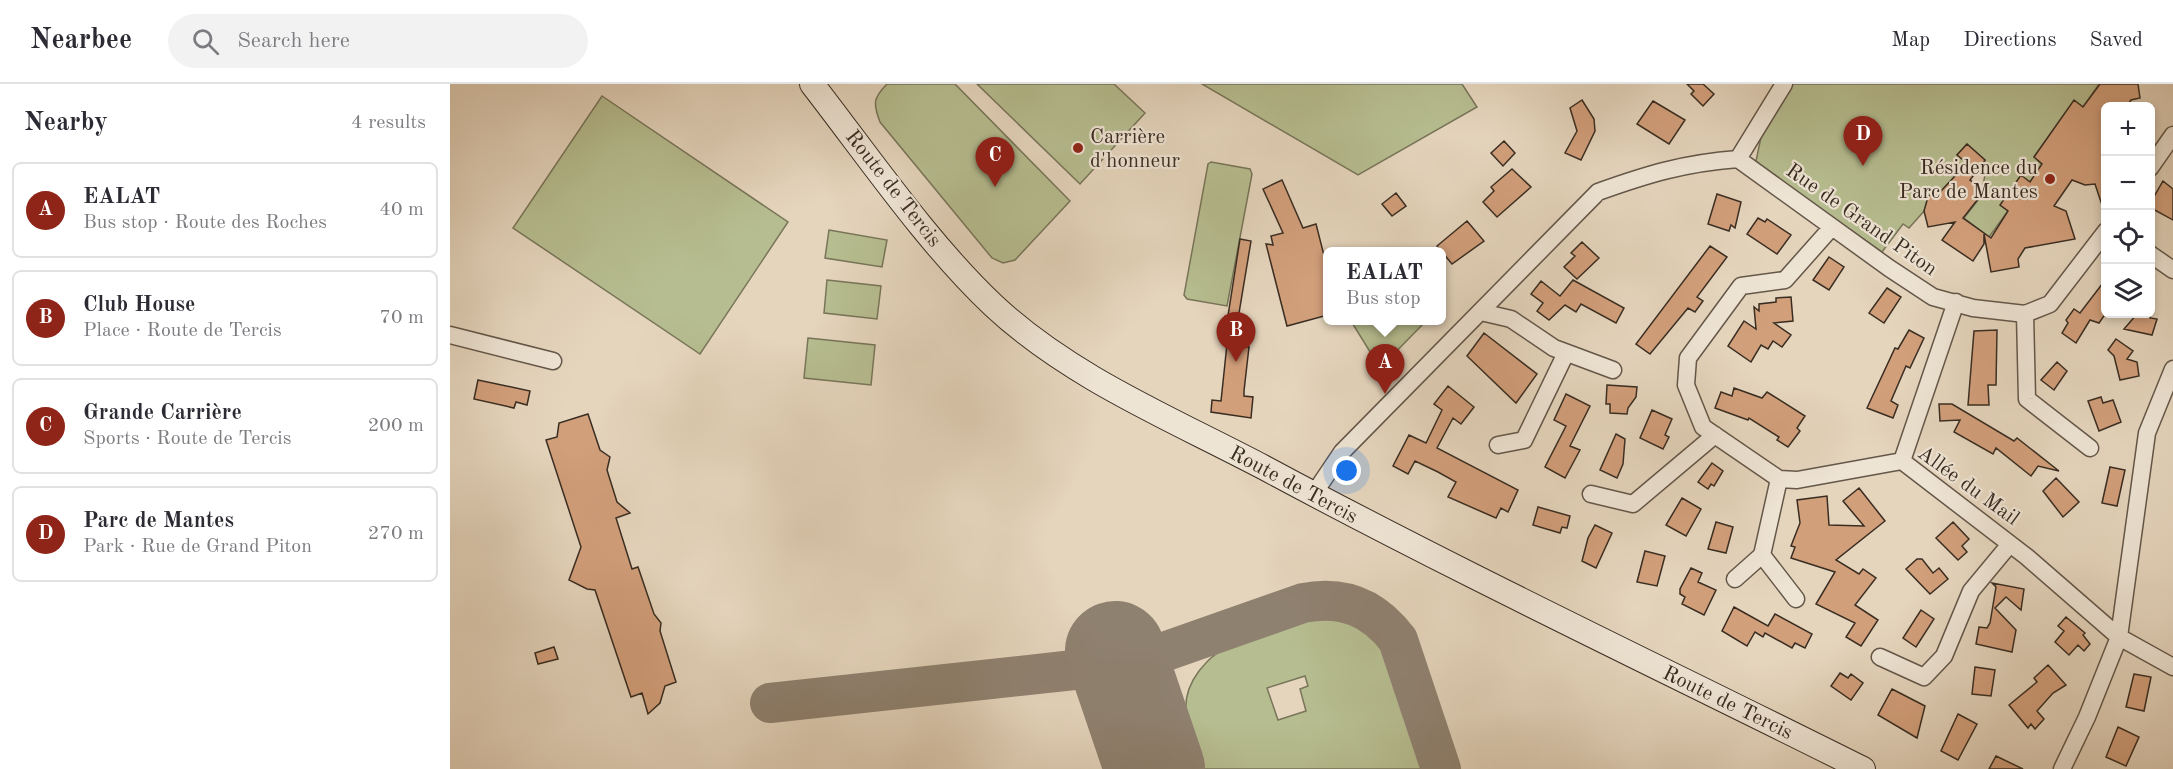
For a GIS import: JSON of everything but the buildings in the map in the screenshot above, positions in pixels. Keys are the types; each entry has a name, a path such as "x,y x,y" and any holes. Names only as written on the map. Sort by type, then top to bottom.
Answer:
{"main road":[{"name":"Route de Tercis","path":"812,84 960,272 996,308 1055,354 1140,404 1313,495 1863,769"}],"street":[{"path":"1313,495 1342,452 1598,192 1652,172 1703,162 1738,159 1784,84"},
{"path":"2155,162 2173,135"},
{"name":"Rue de Grand Piton","path":"1738,159 1933,297 1973,308 2025,314"},
{"path":"1735,579 1762,555 1779,479 1703,427 1686,385 1688,358 1742,286 1785,280 1833,227"},
{"path":"2090,448 2027,399 2025,314 2050,304 2101,238"},
{"path":"2155,257 2173,270"},
{"path":"1902,461 1956,302"},
{"path":"1481,312 1511,318 1566,353 1613,370"},
{"path":"450,335 553,361"},
{"path":"1498,445 1524,440 1566,353"},
{"path":"2062,769 2087,717 2119,637 2147,433 2173,369"},
{"path":"1591,494 1633,504 1715,435"},
{"name":"Allée du Mail","path":"1779,479 1797,480 1902,461 2010,544 2119,637 2173,667"},
{"path":"1880,657 1924,677 1944,656 1971,591 2010,544"},
{"path":"1762,555 1796,599"}],"green space":[{"path":"887,84 955,84 1070,201 1015,260 1003,263 992,258 880,122 876,102 879,93"},
{"name":"Carrière d'honneur","path":"977,84 1114,84 1145,113 1080,184"},
{"path":"1202,84 1462,84 1477,107 1358,175"},
{"path":"1793,84 2099,84 2083,107 2075,101 2034,157 2042,164 2030,182 2021,176 2001,205 2008,211 1989,237 1964,218 1982,195 1986,171 1985,160 1967,144 1957,155 1967,163 1909,228 1903,224 1882,252 1764,169 1756,161 1761,137"},
{"path":"602,96 788,222 700,354 513,228"},
{"path":"1211,162 1250,169 1252,174 1227,306 1187,299 1184,295 1208,164"},
{"path":"829,230 887,240 882,267 825,258"},
{"path":"827,280 881,286 877,319 824,313"},
{"path":"1353,325 1422,325 1380,368"},
{"path":"808,338 875,345 871,385 804,378"},
{"path":"1328,614 1361,625 1382,647 1423,769 1203,769 1187,719 1187,696 1191,683 1199,671 1218,652","holes":["1305,676 1308,686 1300,689 1306,711 1278,720 1267,688"]}],"taxiway":[{"path":"1143,726 1131,685 1131,677 1138,661 1303,603 1331,601 1356,606 1368,612 1389,629 1398,640 1441,769"},
{"path":"770,703 1074,670"}],"runway":[{"path":"1115,651 1155,769"}],"place":[{"name":"Carrière d'honneur","path":"1078,148"},
{"name":"Parc de Mantes","path":"1863,166"},
{"name":"Résidence du Parc de Mantes","path":"2050,179"},
{"name":"Grande Carrière","path":"995,187"},
{"name":"Club House","path":"1236,362"},
{"name":"EALAT","path":"1385,394"}]}
